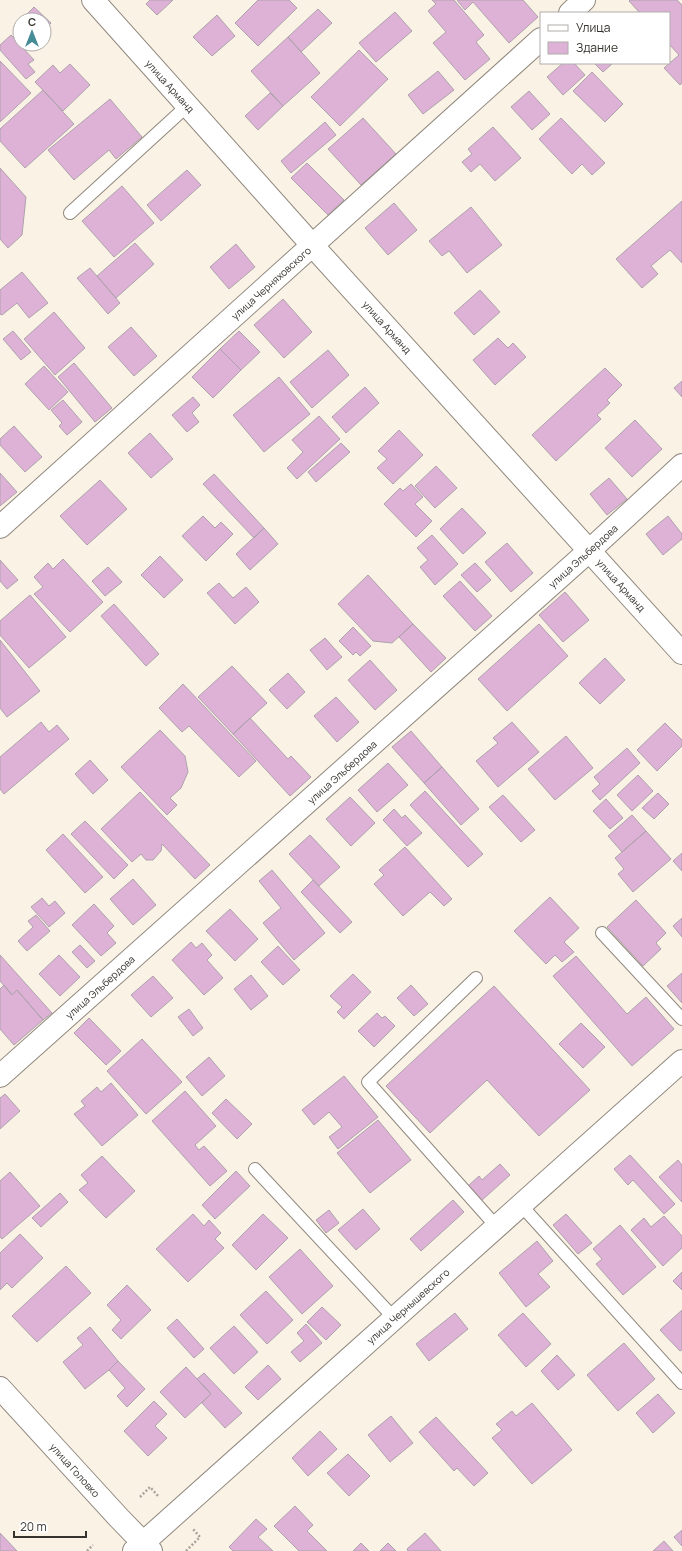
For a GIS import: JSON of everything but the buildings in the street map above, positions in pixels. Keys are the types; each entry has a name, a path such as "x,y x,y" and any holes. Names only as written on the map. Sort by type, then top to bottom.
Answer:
{"street":[{"name":"улица Арманд","path":"93,0 312,245 682,653"},
{"path":"571,12 584,0"},
{"name":"улица Черняховского","path":"0,527 540,40"},
{"name":"улица Эльбердова","path":"0,1076 590,550 682,465"},
{"name":"улица Чернышевского","path":"143,1548 520,1204 682,1061"},
{"name":"улица Головко","path":"0,1388 114,1513 143,1548"}],"lane":[{"path":"70,213 187,106"},
{"path":"602,933 682,1019"},
{"path":"476,978 368,1082 496,1226"},
{"path":"255,1170 394,1318"},
{"path":"520,1204 682,1383"}],"path":[{"path":"140,1497 150,1487 161,1498"},
{"path":"186,1551 200,1537 188,1525"},
{"path":"87,1551 93,1545"}]}
